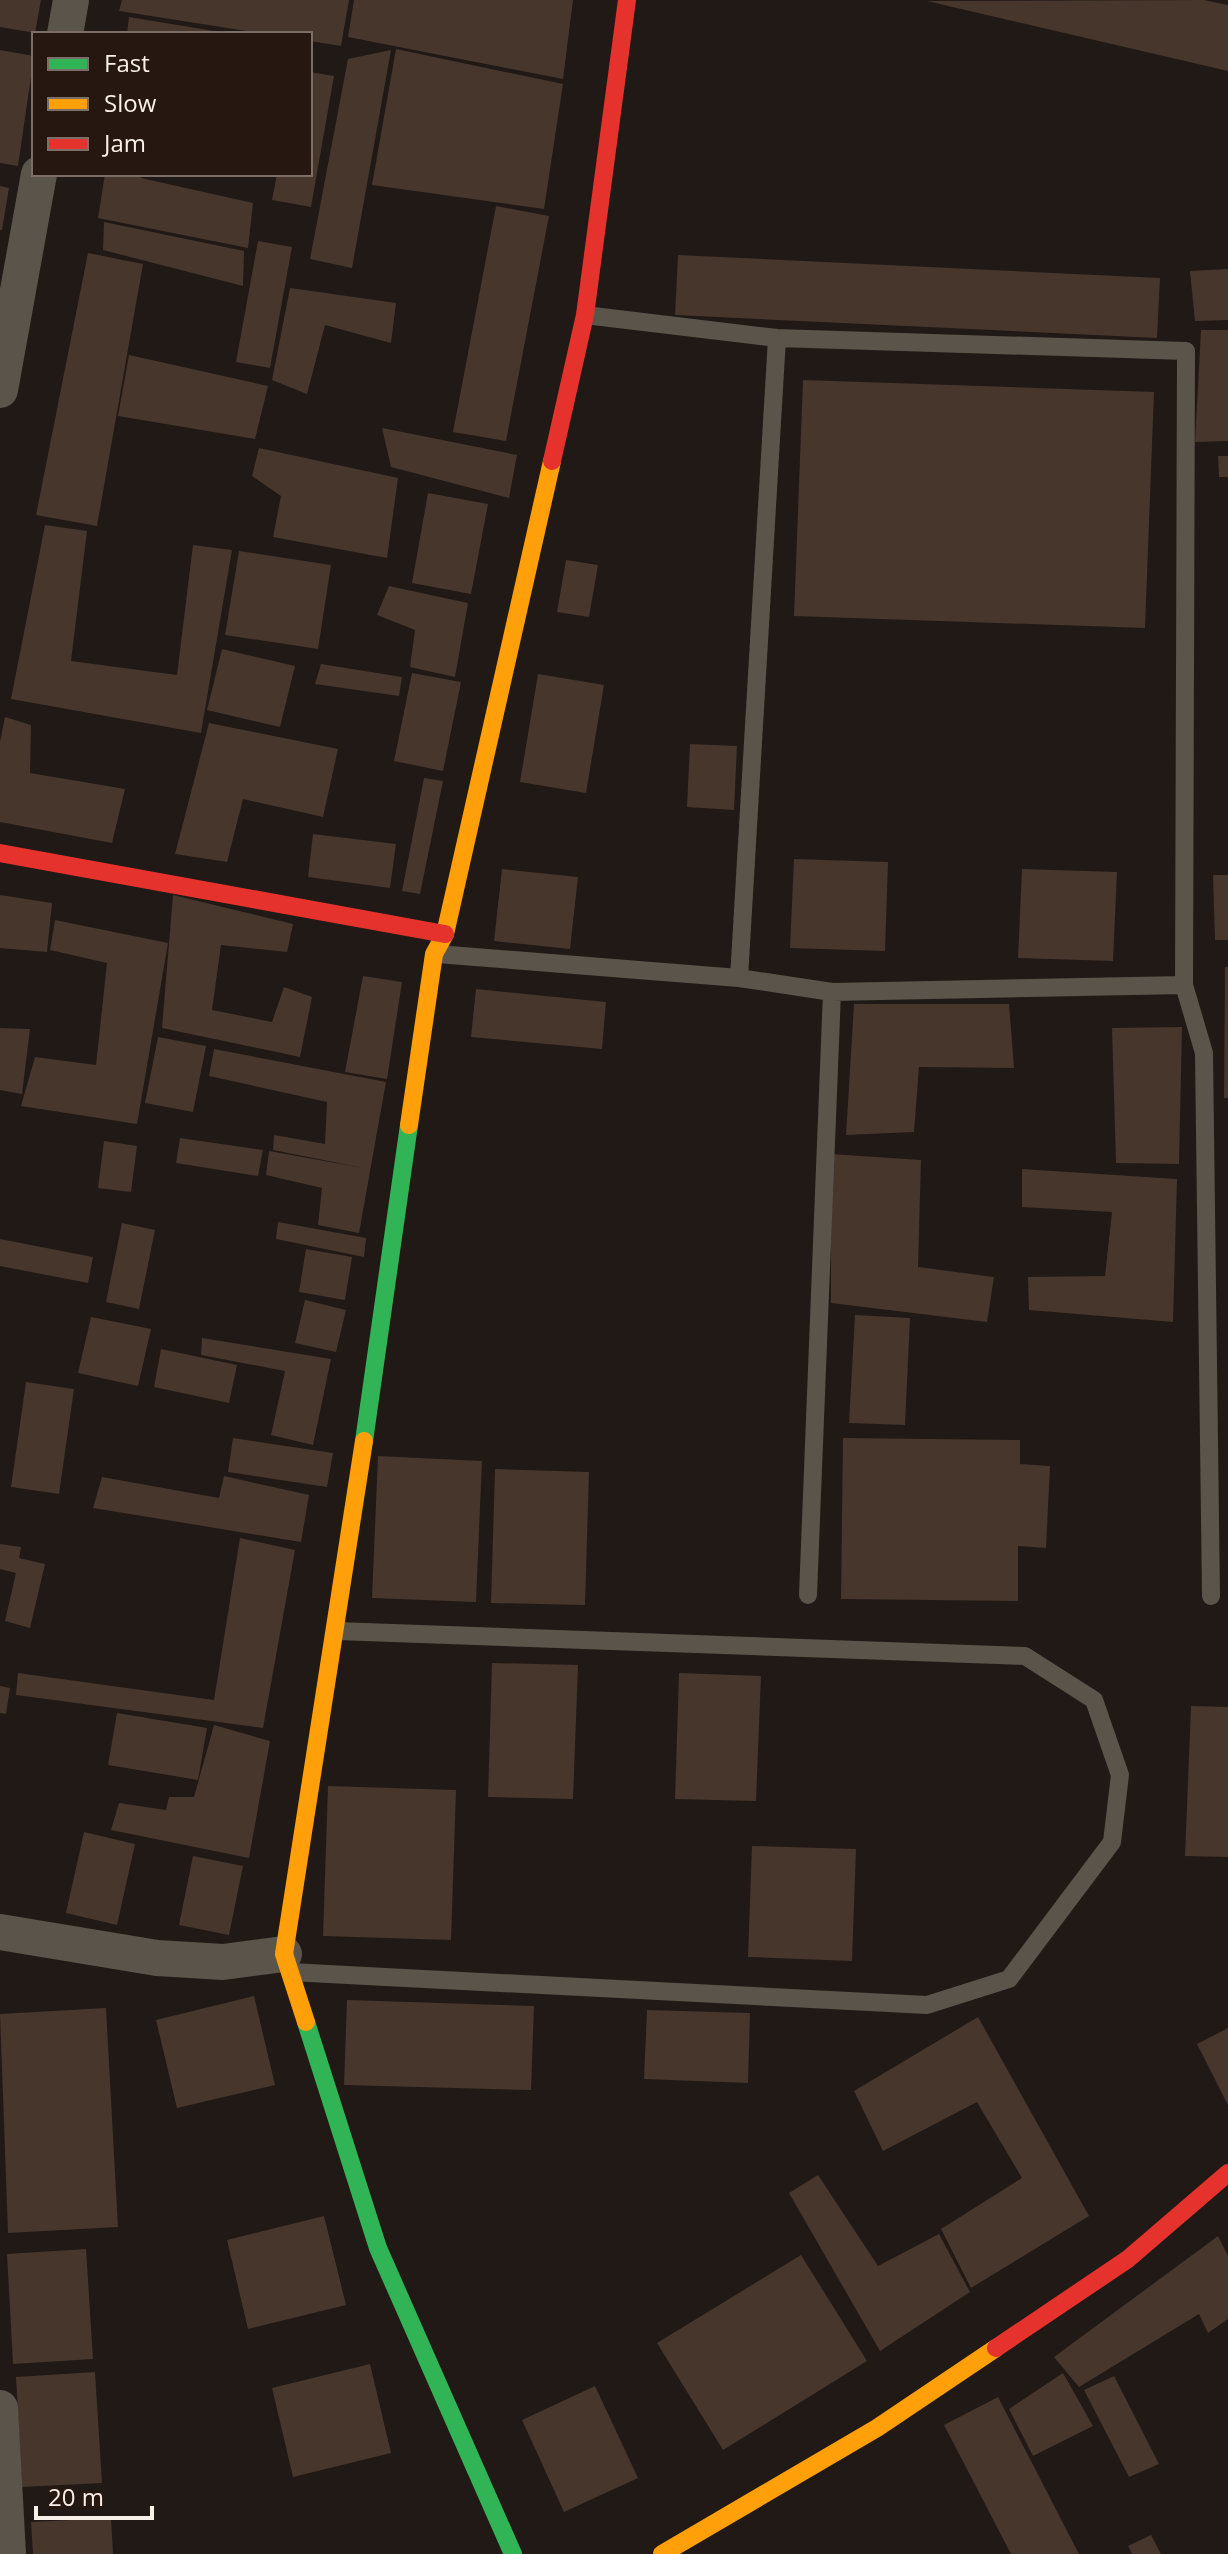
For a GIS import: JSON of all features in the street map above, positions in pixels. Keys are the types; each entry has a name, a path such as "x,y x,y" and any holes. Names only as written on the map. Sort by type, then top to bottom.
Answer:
{"street":[{"path":"65,32 71,0"},
{"path":"513,2554 378,2248 287,1963 434,954 445,934 585,315 627,0"},
{"path":"0,390 39,176"},
{"path":"0,853 445,934"},
{"path":"0,1932 157,1958 287,1963"},
{"path":"669,2552 917,2401 1128,2259 1228,2173"},
{"path":"0,2408 8,2554"}],"lane":[{"path":"585,315 777,338 1186,351 1184,985 1204,1053 1211,1596"},
{"path":"739,978 777,338"},
{"path":"434,954 739,978 832,992 1184,985"},
{"path":"808,1595 832,992"},
{"path":"287,1963 927,2005 1009,1979 1112,1842 1120,1775 1094,1700 1025,1656 337,1631"}],"building":[{"path":"0,0 41,0 35,32 0,27"},
{"path":"122,0 349,0 341,46 312,41 312,32 253,32 119,11"},
{"path":"354,0 573,0 563,79 348,37"},
{"path":"1204,0 1228,5 1228,71 927,1"},
{"path":"129,17 220,32 127,32"},
{"path":"396,49 563,84 544,209 372,185"},
{"path":"0,50 32,56 32,70 18,166 0,163"},
{"path":"391,50 352,268 310,259 348,59"},
{"path":"312,72 334,76 311,207 272,200 277,176 312,176"},
{"path":"105,176 142,176 253,203 248,248 98,218"},
{"path":"0,186 9,188 2,230 0,230"},
{"path":"496,206 549,216 506,441 453,432"},
{"path":"104,222 244,251 243,286 103,250"},
{"path":"258,241 292,247 270,368 236,362"},
{"path":"88,253 143,264 97,526 36,515"},
{"path":"678,255 1160,278 1157,338 675,315"},
{"path":"1228,269 1228,320 1195,321 1190,271"},
{"path":"290,288 396,303 391,343 325,325 307,394 272,380"},
{"path":"1201,330 1228,330 1228,441 1195,442"},
{"path":"129,355 268,386 255,439 118,416"},
{"path":"803,380 1154,392 1145,628 794,616"},
{"path":"382,428 517,455 509,498 391,467"},
{"path":"259,448 398,478 387,558 273,537 281,496 252,476"},
{"path":"1218,456 1228,456 1228,477 1219,477"},
{"path":"428,493 488,504 471,594 412,583"},
{"path":"45,525 87,531 71,661 177,675 193,545 232,550 201,733 11,699"},
{"path":"239,551 331,565 318,649 225,635"},
{"path":"566,560 598,565 589,617 557,612"},
{"path":"389,586 468,603 455,677 410,667 415,630 377,615"},
{"path":"222,649 295,666 280,727 207,710"},
{"path":"321,664 402,677 399,696 315,684"},
{"path":"412,673 461,682 443,771 394,761"},
{"path":"538,674 604,685 586,793 520,782"},
{"path":"5,717 31,725 30,773 125,789 112,843 0,822 0,742"},
{"path":"209,723 338,749 323,817 243,799 227,862 175,854"},
{"path":"690,744 737,746 734,810 687,807"},
{"path":"424,778 443,781 420,894 402,891"},
{"path":"313,834 396,844 390,888 308,877"},
{"path":"794,859 888,862 885,951 790,948"},
{"path":"502,869 578,877 570,949 494,941"},
{"path":"1022,869 1117,872 1113,961 1018,958"},
{"path":"1213,875 1228,875 1228,940 1215,940"},
{"path":"0,895 52,903 47,952 0,948"},
{"path":"173,895 293,924 287,952 221,945 212,1010 272,1022 284,987 312,997 300,1057 162,1028"},
{"path":"55,920 168,943 137,1124 21,1106 35,1057 96,1065 107,963 50,950"},
{"path":"1225,967 1228,967 1228,1098 1224,1098"},
{"path":"363,976 402,982 387,1079 345,1072"},
{"path":"476,989 606,1002 602,1049 471,1037"},
{"path":"854,1004 1009,1004 1014,1068 919,1067 914,1132 846,1135"},
{"path":"1182,1027 1179,1164 1116,1163 1112,1028"},
{"path":"0,1028 30,1029 22,1094 0,1090"},
{"path":"158,1037 206,1046 193,1112 145,1103"},
{"path":"214,1049 386,1082 359,1233 318,1225 322,1188 266,1175 269,1151 363,1168 273,1150 274,1135 325,1144 327,1102 209,1076"},
{"path":"180,1138 263,1150 258,1176 176,1163"},
{"path":"104,1141 137,1146 131,1192 98,1188"},
{"path":"831,1154 921,1160 918,1267 994,1277 987,1322 831,1303"},
{"path":"1022,1169 1177,1179 1173,1322 1029,1310 1028,1277 1105,1276 1112,1212 1022,1207"},
{"path":"278,1222 366,1238 364,1257 276,1239"},
{"path":"122,1223 155,1230 139,1309 106,1302"},
{"path":"0,1239 93,1257 88,1283 0,1266"},
{"path":"306,1249 352,1257 345,1300 299,1292"},
{"path":"305,1300 346,1310 336,1352 295,1343"},
{"path":"855,1315 910,1318 905,1425 849,1423"},
{"path":"91,1317 151,1329 138,1386 78,1373"},
{"path":"202,1338 331,1359 313,1445 271,1435 285,1371 201,1355"},
{"path":"161,1349 237,1365 229,1403 154,1387"},
{"path":"26,1382 74,1389 59,1494 11,1487"},
{"path":"233,1438 333,1453 327,1487 228,1472"},
{"path":"843,1438 1020,1440 1020,1464 1050,1466 1046,1548 1018,1546 1018,1601 841,1599"},
{"path":"378,1456 482,1461 476,1602 372,1598"},
{"path":"495,1469 589,1472 585,1605 491,1603"},
{"path":"224,1476 309,1495 301,1542 93,1508 102,1477 219,1498"},
{"path":"240,1538 295,1550 263,1728 16,1695 18,1673 214,1700"},
{"path":"0,1544 21,1547 19,1558 45,1564 30,1628 5,1621 16,1573 0,1569"},
{"path":"492,1663 578,1665 573,1799 488,1797"},
{"path":"679,1673 761,1676 756,1801 675,1799"},
{"path":"0,1686 10,1688 6,1714 0,1713"},
{"path":"1191,1706 1228,1707 1228,1857 1185,1856"},
{"path":"117,1713 207,1728 198,1780 108,1765"},
{"path":"214,1725 270,1741 249,1858 111,1830 119,1803 166,1810 169,1797 194,1797"},
{"path":"328,1786 456,1790 451,1940 323,1936"},
{"path":"84,1832 135,1844 117,1925 66,1913"},
{"path":"752,1846 856,1849 852,1961 748,1957"},
{"path":"193,1856 243,1866 229,1935 179,1925"},
{"path":"254,1996 275,2085 177,2108 156,2020"},
{"path":"347,2000 534,2006 531,2090 344,2085"},
{"path":"106,2008 118,2227 8,2233 0,2014"},
{"path":"647,2010 750,2013 748,2083 644,2079"},
{"path":"978,2017 1089,2216 971,2288 941,2229 1022,2178 977,2102 883,2151 854,2091"},
{"path":"1228,2028 1228,2105 1197,2044"},
{"path":"818,2175 878,2266 939,2234 970,2292 880,2351 789,2193"},
{"path":"324,2216 346,2305 248,2329 227,2240"},
{"path":"1218,2236 1228,2256 1228,2319 1208,2333 1199,2314 1079,2387 1054,2357"},
{"path":"86,2249 93,2359 13,2364 7,2254"},
{"path":"801,2255 867,2361 723,2450 657,2343"},
{"path":"370,2364 391,2453 293,2477 272,2388"},
{"path":"95,2372 102,2483 22,2487 16,2377"},
{"path":"1063,2373 1093,2426 1033,2456 1009,2409"},
{"path":"1114,2376 1159,2464 1129,2477 1084,2390"},
{"path":"595,2386 638,2478 564,2512 522,2420"},
{"path":"998,2397 1079,2554 1011,2554 944,2425"},
{"path":"111,2518 113,2554 33,2554 31,2522"},
{"path":"1151,2535 1161,2554 1132,2554 1128,2546"}],"traffic: fast":[{"path":"364,1441 409,1125"},
{"path":"306,2022 378,2248 513,2554"}],"traffic: slow":[{"path":"409,1125 434,954 445,934 552,461"},
{"path":"306,2022 284,1954 364,1441"},
{"path":"662,2554 877,2428 996,2348"}],"traffic: jam":[{"path":"552,461 585,315 627,0"},
{"path":"0,853 445,934"},
{"path":"996,2348 1128,2259 1228,2173"}]}
